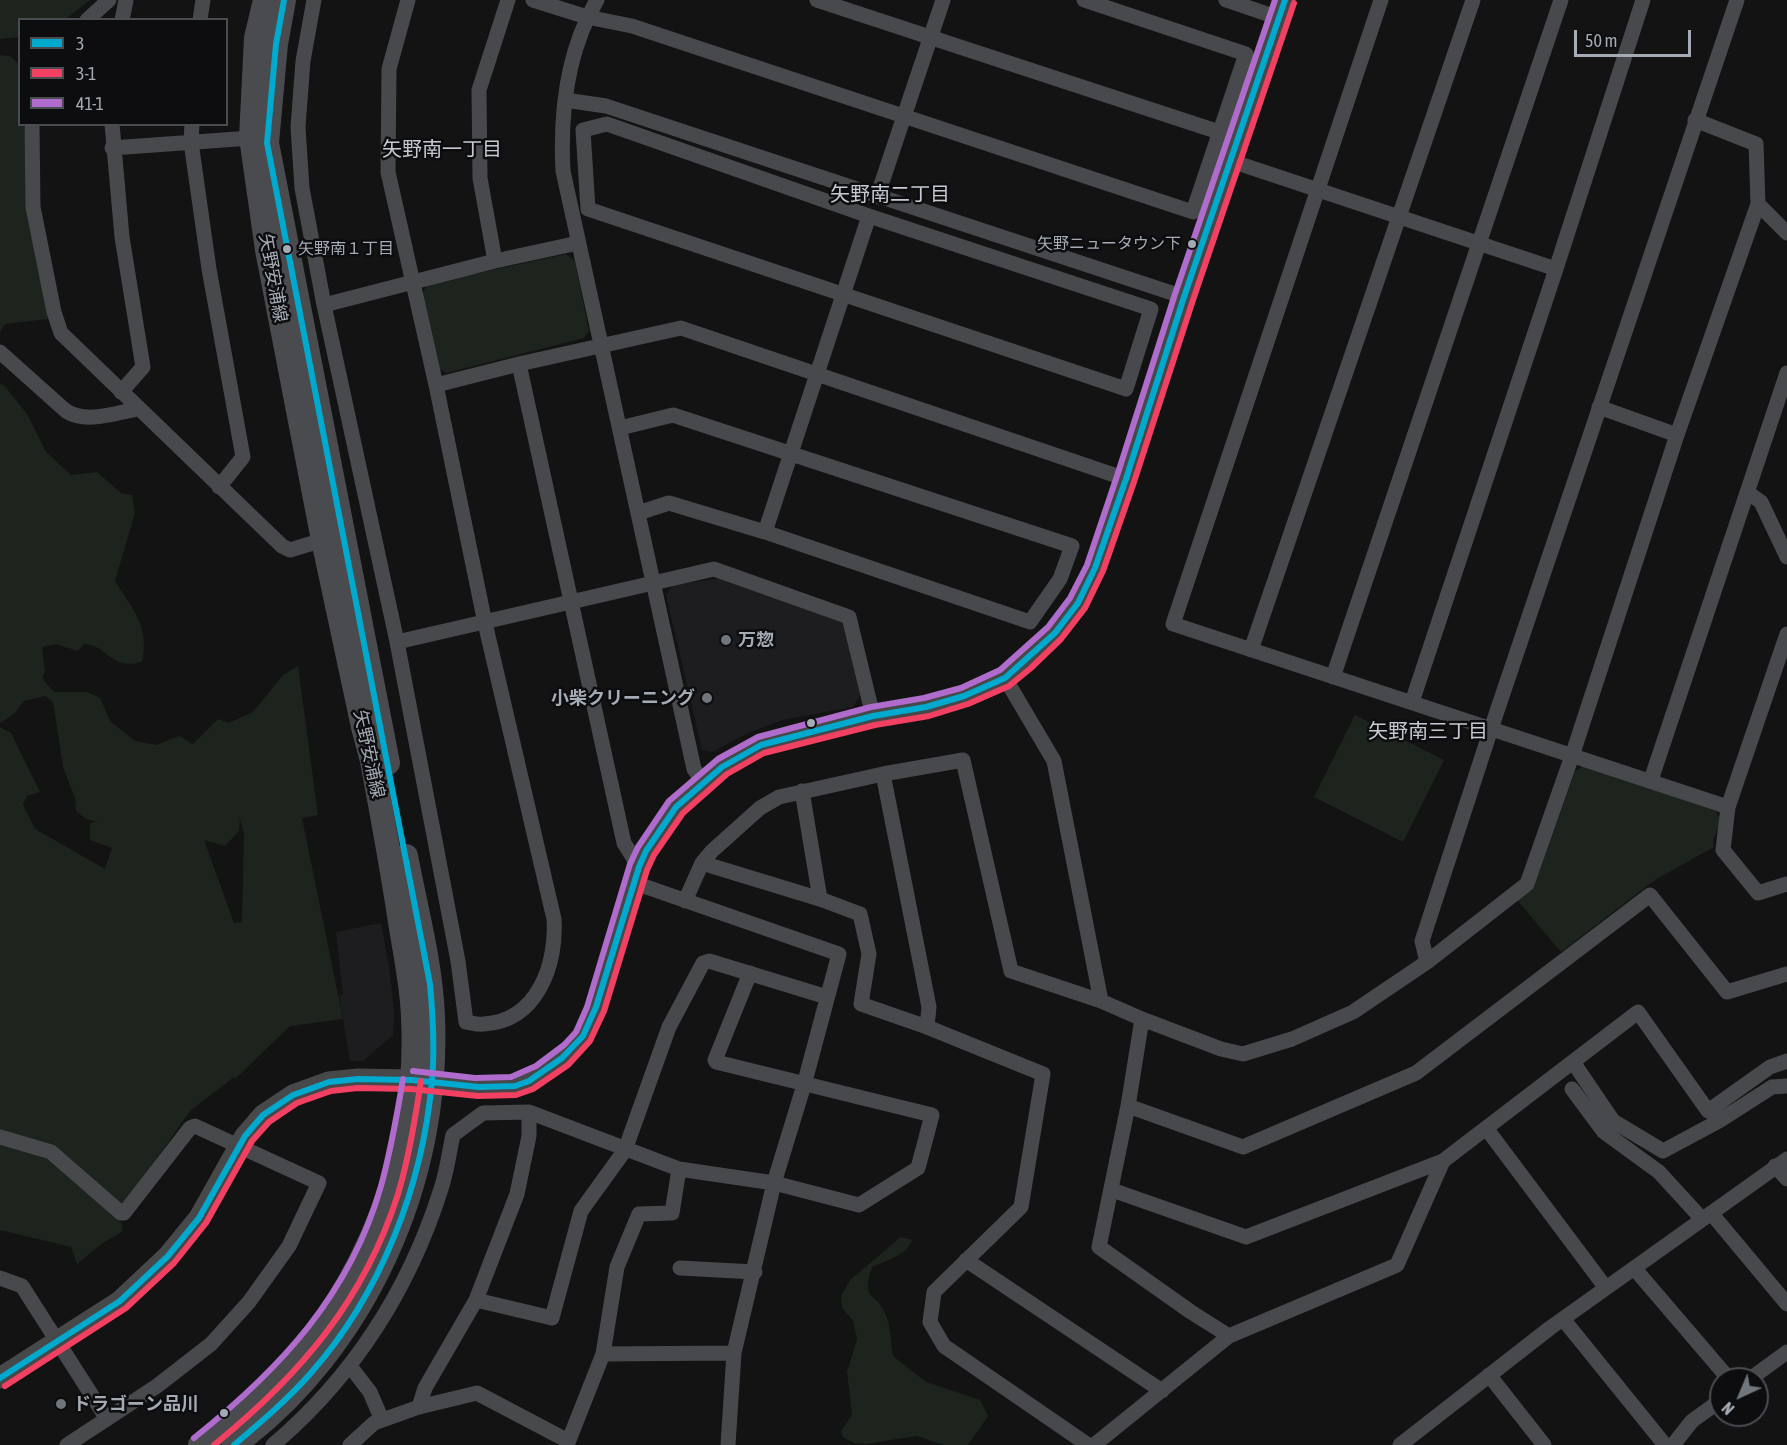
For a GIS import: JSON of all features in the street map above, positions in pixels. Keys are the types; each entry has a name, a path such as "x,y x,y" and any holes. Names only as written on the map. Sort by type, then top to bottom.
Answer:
{"main road":[{"name":"矢野安浦線","path":"234,1445 262,1422 308,1376 348,1324 370,1287 394,1238 423,1146 422,1081 411,986 393,879 372,761 322,540 267,250 251,138 256,39 265,0"},
{"name":"矢野安浦線","path":"200,1445 249,1407 293,1363 348,1287 375,1231 393,1182 403,1142 434,1049 430,984 267,143 276,45 284,0"}],"street":[{"path":"89,18 109,0"},
{"path":"122,18 126,0"},
{"path":"200,18 203,0"},
{"path":"314,0 303,61 298,128 302,188 324,305 397,642 458,961 466,1022 484,1024 505,1020 535,998 549,966 555,937 554,919 485,623 436,385 388,172 388,69 408,0"},
{"path":"495,261 480,178 479,90 508,0"},
{"path":"533,0 587,17 632,26 1193,212 1246,54 1084,0"},
{"path":"597,0 587,17 573,59 565,100 562,137 563,171 694,769 703,782"},
{"path":"817,0 1219,132"},
{"path":"877,196 943,0"},
{"path":"0,1378 120,1301 168,1256 199,1218 245,1136 263,1115 293,1095 329,1082 344,1080 422,1081 479,1087 515,1086 542,1073 573,1048 583,1036 596,1007 646,851 676,807 722,767 761,745 873,716 926,707 964,696 1005,678 1055,633 1078,603 1095,567 1282,9 1226,0"},
{"path":"1381,0 1320,190 1173,624 1572,756 1652,780 1728,807"},
{"path":"1251,650 1473,0"},
{"path":"1333,677 1561,0"},
{"path":"1412,702 1643,0"},
{"path":"1427,962 1422,940 1737,0"},
{"path":"565,100 606,106 1184,297"},
{"path":"685,901 702,863 723,839 760,808 779,797 883,774 963,760 1011,971 1101,1001 1221,1049 1243,1054 1292,1039 1353,1012 1427,962 1527,884 1572,756 1677,435 1758,204 1756,144 1695,120"},
{"path":"608,124 869,216 1151,309 1126,389 844,295 588,209 583,130 608,124"},
{"path":"32,126 33,207 61,333 137,409 282,546 290,550 322,540"},
{"path":"112,126 112,148 123,247 143,367 122,392"},
{"path":"192,126 191,142 209,269 243,457 219,487"},
{"path":"112,148 251,138"},
{"path":"1231,161 1556,269"},
{"path":"1758,204 1787,233"},
{"path":"765,532 869,216"},
{"path":"324,305 412,281 578,243"},
{"path":"436,385 681,328 1126,479"},
{"path":"0,352 66,411 76,417 93,417 137,409"},
{"path":"519,364 624,843 637,875 685,901 839,954 804,1085 774,1183 734,1353 728,1445"},
{"path":"1652,780 1787,373"},
{"path":"1599,407 1677,435"},
{"path":"620,428 673,415 1072,546 1060,579 1030,622 765,532 669,503 638,513"},
{"path":"1747,492 1761,502 1787,557"},
{"path":"397,642 714,570 849,617 873,716"},
{"path":"1787,634 1728,807 1723,850 1758,893 1787,884"},
{"path":"1005,678 1054,760 1101,1001"},
{"path":"883,774 928,1007 927,1027"},
{"path":"802,791 820,899"},
{"path":"702,863 820,899 860,914 868,954 861,1004 927,1027 1043,1074 1020,1207 934,1292 930,1322 944,1346 1088,1445"},
{"path":"1128,1106 1244,1147 1416,1073 1650,895 1727,992 1787,974"},
{"path":"476,1300 552,1318 581,1211 625,1150 669,1027 704,963 709,961 827,997"},
{"path":"273,1445 329,1391 350,1366 384,1316 407,1276 442,1186 453,1135 483,1113 529,1112 679,1169 774,1183 859,1205 918,1168 932,1115 804,1085 714,1060 750,973"},
{"path":"1112,1190 1246,1237 1443,1161 1638,1012 1708,1111 1770,1067 1787,1061"},
{"path":"1142,1019 1128,1106 1099,1247 1229,1336"},
{"path":"1573,1062 1613,1121 1663,1152 1772,1088 1787,1086"},
{"path":"1572,1089 1604,1132 1659,1172 1707,1216 1787,1304"},
{"path":"419,1407 425,1388 476,1300 517,1194 529,1136 529,1112"},
{"path":"0,1137 51,1152 121,1213 124,1213 190,1128 195,1126 319,1183 289,1246 249,1302 211,1344 157,1386 67,1445"},
{"path":"1486,1128 1606,1288"},
{"path":"1094,1445 1229,1336 1396,1265 1443,1161"},
{"path":"1400,1445 1563,1319 1781,1163 1787,1179"},
{"path":"350,1445 374,1423 419,1407 477,1393 567,1443 603,1354 617,1267 639,1214 672,1213 679,1169"},
{"path":"966,1260 1162,1391"},
{"path":"680,1268 754,1272"},
{"path":"1634,1268 1719,1367"},
{"path":"0,1278 22,1286 107,1419"},
{"path":"1563,1319 1665,1445"},
{"path":"1766,1367 1787,1352"},
{"path":"603,1354 734,1353"},
{"path":"350,1366 370,1392 382,1420"},
{"path":"1489,1375 1544,1445"},
{"path":"1673,1445 1692,1421 1709,1409"},
{"path":"1416,1432 1425,1445"}],"shaded area":[{"path":"0,0 90,0 67,18 18,18 18,37 0,39"},
{"path":"0,55 10,56 18,63 18,126 24,126 26,165 48,319 5,324 0,332"},
{"path":"566,254 575,261 589,331 584,338 446,373 438,368 422,294 428,284"},
{"path":"0,384 4,385 27,414 46,452 71,475 97,472 121,493 132,495 135,513 115,581 134,610 142,628 144,649 142,662 123,663 96,647 84,644 78,651 56,644 42,647 45,672 42,678 54,692 87,692 100,698 110,721 135,741 156,745 179,736 193,744 218,719 229,723 253,712 283,675 298,666 318,815 302,818 343,1019 290,1026 235,1079 234,1077 190,1111 125,1204 119,1205 57,1152 0,1133 0,727 11,733 40,792 27,796 23,805 35,829 105,869 112,848 90,840 90,823 97,822 86,819 76,811 75,798 63,767 53,702 45,696 24,701 14,714 0,723","holes":["240,819 244,834 242,922 234,923 204,840 225,846 239,831"]},
{"path":"722,578 835,616 844,625 860,695 853,707 782,720 746,734 712,752 702,750 666,595 673,585"},
{"path":"1355,715 1444,760 1403,842 1314,797"},
{"path":"1583,766 1716,811 1721,821 1713,840 1714,847 1655,880 1561,952 1517,900 1534,887 1575,771"},
{"path":"381,923 390,973 394,1013 393,1035 363,1061 350,1061 339,995 343,994 336,932"},
{"path":"0,1144 53,1161 122,1224 122,1232 101,1244 77,1264 71,1247 0,1230"},
{"path":"901,1237 912,1240 906,1250 872,1267 869,1292 879,1303 887,1318 893,1356 926,1382 980,1400 988,1416 968,1445 944,1445 917,1436 866,1444 854,1443 843,1437 841,1431 852,1415 847,1372 857,1339 853,1321 842,1308 841,1296 850,1280"}],"transit line":[{"name":"3","path":"234,1445 283,1402 310,1374 358,1309 377,1274 408,1198 419,1159 427,1119 433,1056 430,984 267,143 276,44 284,0"},
{"name":"41-1","path":"413,1071 475,1078 511,1077 536,1066 564,1045 576,1032 587,1007 630,864 638,847 669,801 718,759 758,737 871,707 924,698 961,688 1000,670 1048,627 1070,598 1087,565 1175,294 1275,0"},
{"name":"3","path":"0,1378 120,1301 168,1256 199,1218 245,1136 263,1115 293,1095 329,1082 358,1079 412,1080 479,1087 515,1086 529,1081 562,1058 583,1036 596,1007 646,851 676,807 722,767 761,745 873,716 926,707 964,696 1005,678 1055,633 1078,603 1095,568 1285,0"},
{"name":"3-1","path":"5,1386 126,1308 174,1263 206,1223 252,1141 269,1122 297,1103 331,1091 358,1088 411,1089 478,1096 516,1095 533,1089 568,1065 590,1041 604,1011 647,870 654,855 683,813 727,774 764,753 875,725 929,716 968,704 1009,686 1061,639 1085,608 1103,571 1294,3"},
{"name":"41-1","path":"194,1438 255,1385 283,1357 331,1295 351,1262 368,1225 381,1186 403,1079"},
{"name":"3-1","path":"214,1445 245,1419 301,1363 348,1302 367,1269 384,1233 398,1194 409,1152 421,1081"}],"place":[{"name":"矢野ニュータウン下","path":"1192,244"},
{"name":"矢野南１丁目","path":"287,249"},
{"name":"万惣","path":"726,640"},
{"name":"小柴クリーニング","path":"707,698"},
{"name":"ドラゴーン品川","path":"61,1404"}],"district":[{"name":"矢野南一丁目","path":"442,150"},
{"name":"矢野南二丁目","path":"890,195"},
{"name":"矢野南三丁目","path":"1428,732"}]}
